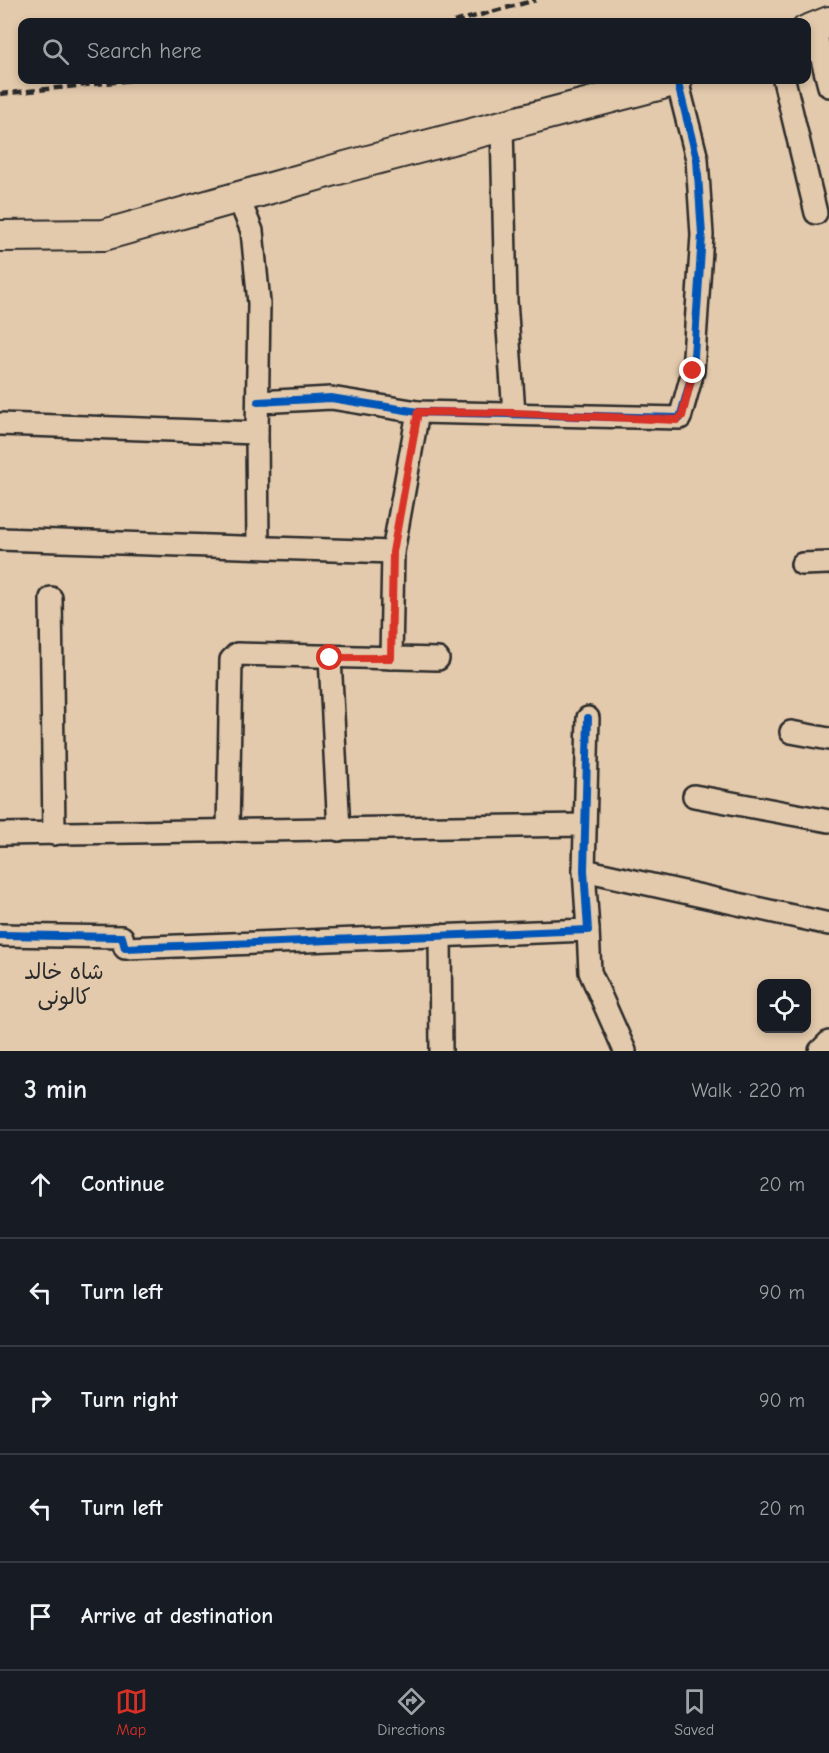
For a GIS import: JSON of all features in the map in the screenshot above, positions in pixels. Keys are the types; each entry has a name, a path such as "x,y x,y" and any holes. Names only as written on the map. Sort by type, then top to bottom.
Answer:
{"street":[{"path":"816,27 829,86"},
{"path":"0,236 104,235 662,84"},
{"path":"258,402 331,398 418,412 514,413 677,420 682,416 693,371 702,235 697,159 678,84"},
{"path":"785,84 816,213"},
{"path":"502,126 506,301 514,413"},
{"path":"238,198 252,231 259,303 258,547"},
{"path":"391,658 393,552 418,412"},
{"path":"0,424 257,434"},
{"path":"0,539 393,552"},
{"path":"802,564 829,563"},
{"path":"51,598 54,834"},
{"path":"228,831 232,657 237,654 438,659"},
{"path":"330,658 339,830"},
{"path":"588,718 584,870 590,972 625,1051"},
{"path":"791,732 829,739"},
{"path":"694,796 829,820"},
{"path":"0,834 585,825"},
{"path":"584,870 829,924"},
{"path":"0,935 122,937 125,948 588,930"},
{"path":"440,935 441,1051"},
{"path":"820,1051 829,1042"}],"railway":[{"path":"469,18 536,0"},
{"path":"0,94 95,84"}],"cycle path":[{"path":"258,402 331,398 418,412 680,418 693,371 702,235 697,159 678,84"},
{"path":"0,935 122,937 125,948 588,930 584,870 588,718"}],"district":[{"name":"شاہ خالد کالونی","path":"64,984"}],"route":[{"path":"330,658 391,658 393,552 418,412 514,413 677,420 682,416 693,371"}]}
